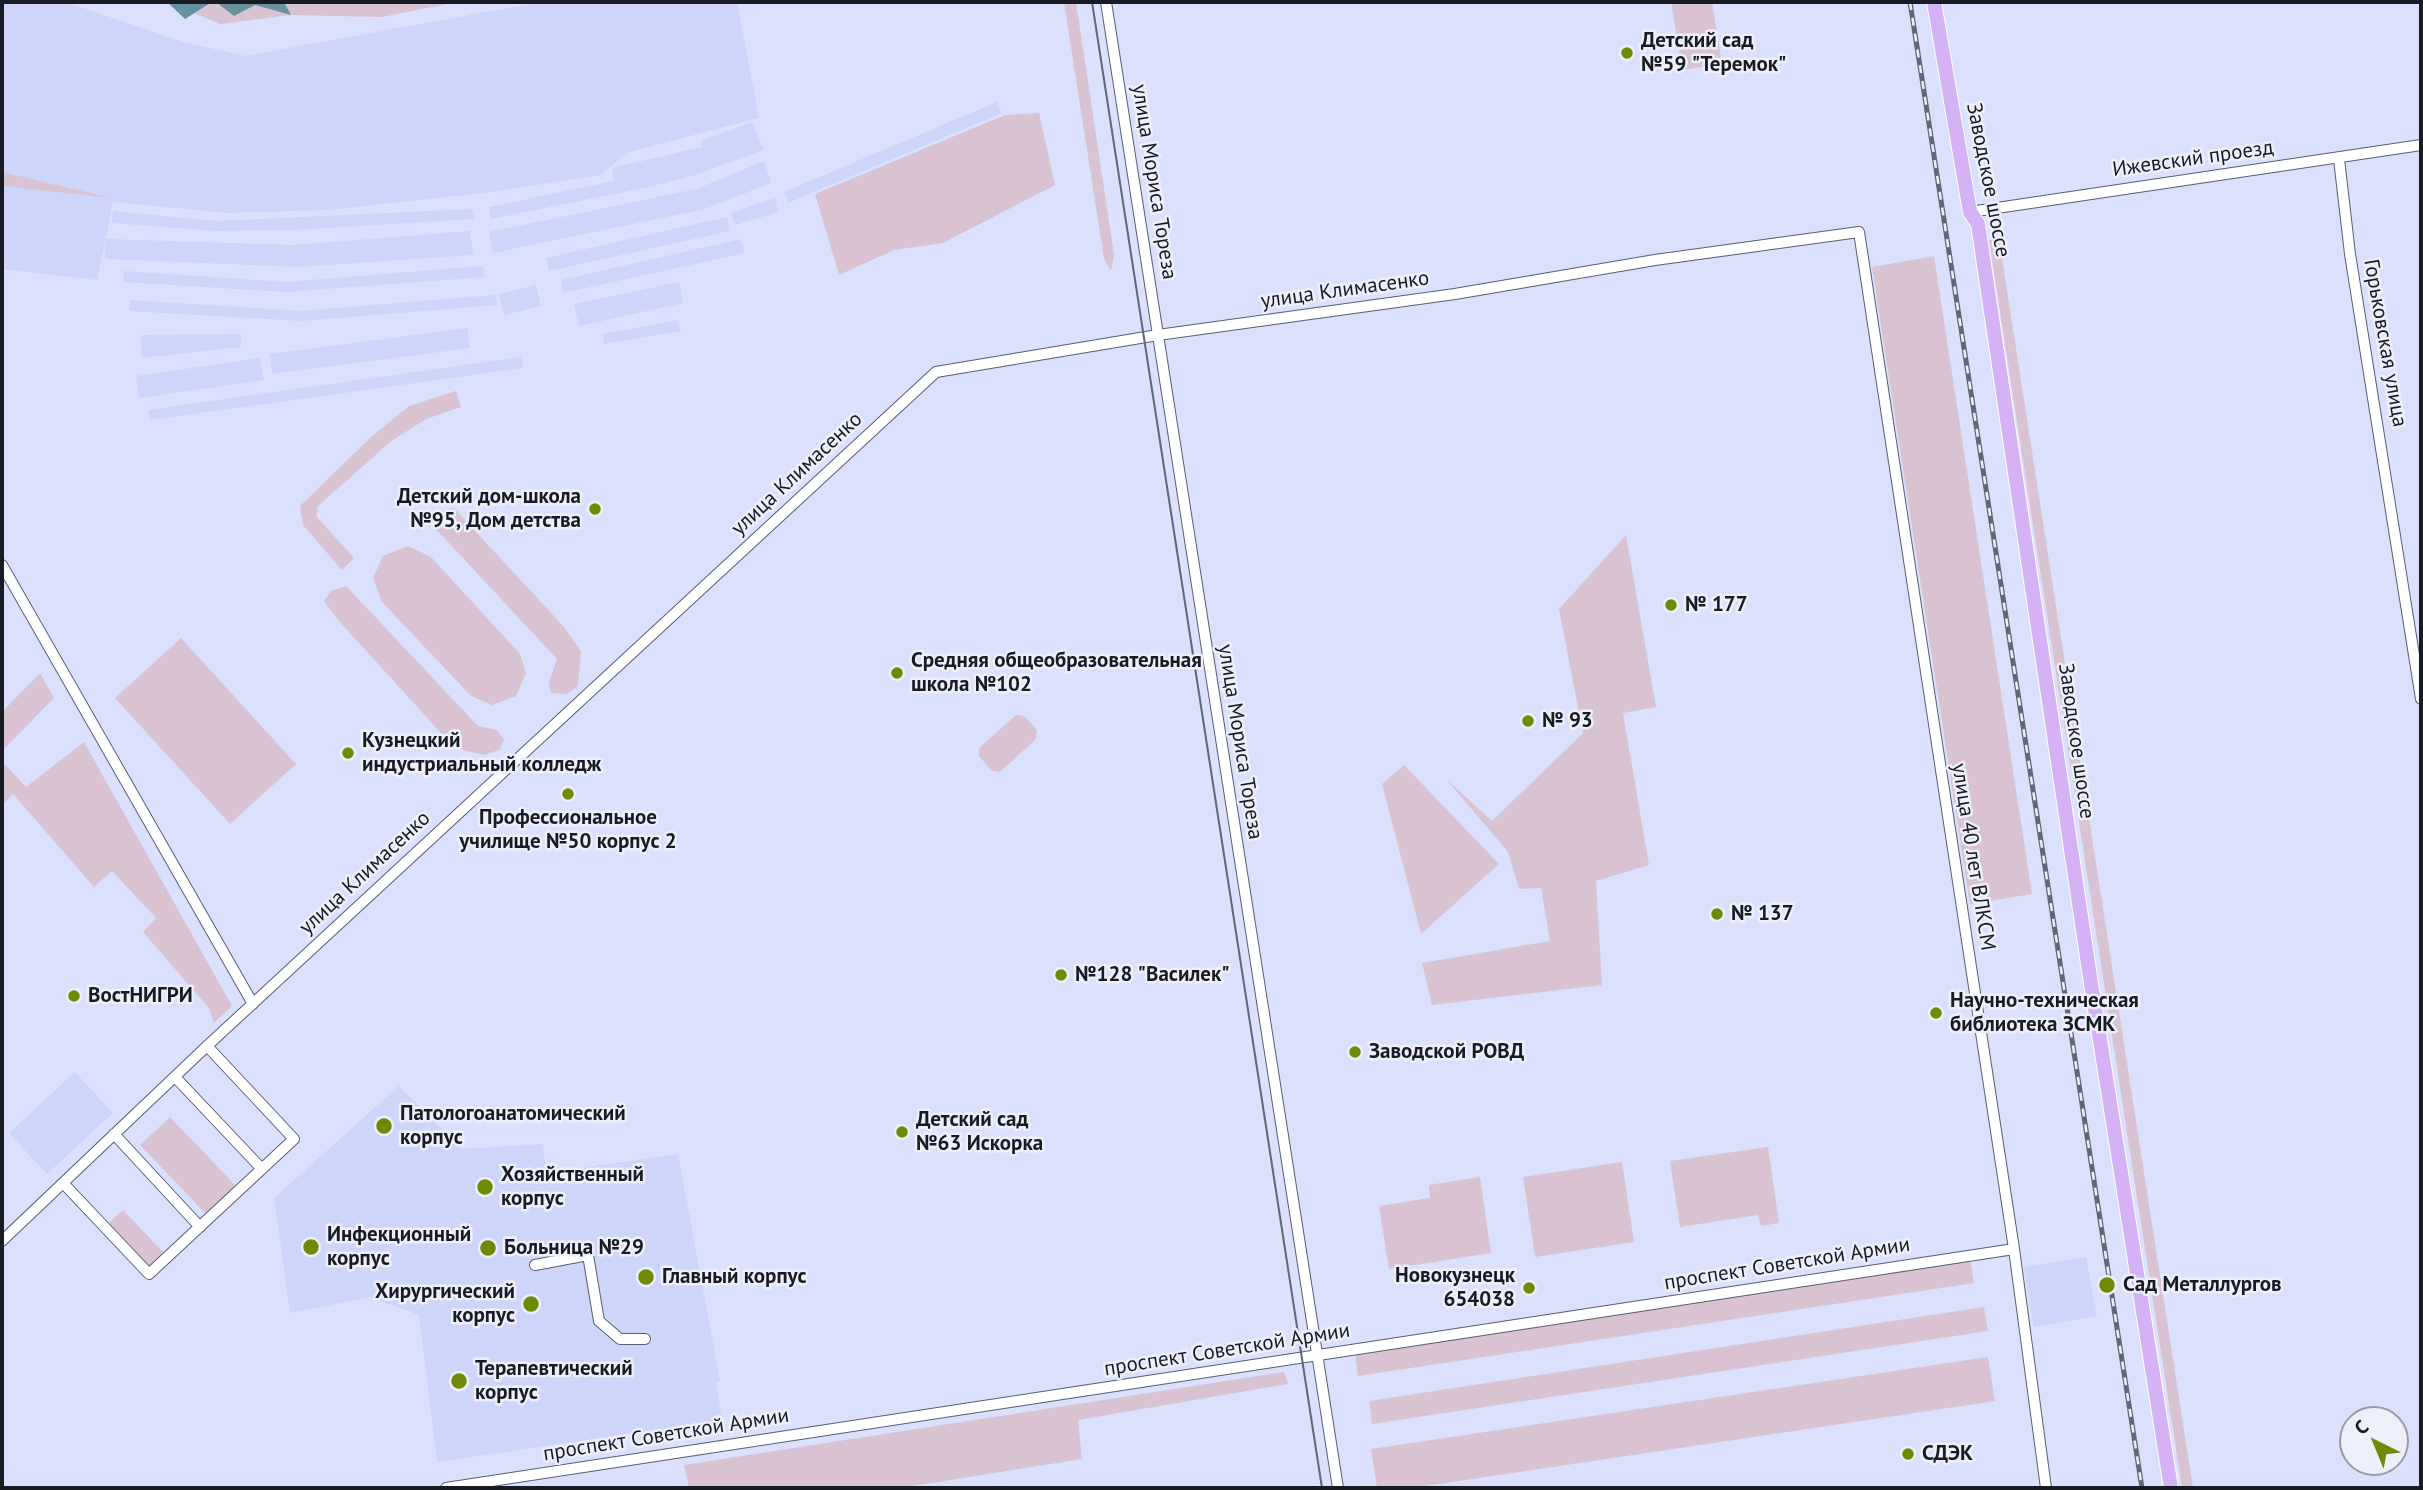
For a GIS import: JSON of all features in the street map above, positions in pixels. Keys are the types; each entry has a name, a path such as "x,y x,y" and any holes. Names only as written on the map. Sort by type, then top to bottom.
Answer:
{"main road":[{"name":"Заводское шоссе","path":"1934,2 1970,212 1978,224 2088,963 2171,1488"}],"street":[{"name":"улица Мориса Тореза","path":"1106,2 1338,1488"},
{"name":"Ижевский проезд","path":"1970,212 2421,145"},
{"name":"Горьковская улица","path":"2339,159 2350,254 2421,699"},
{"name":"улица Климасенко","path":"2,1241 253,1004 936,372 1158,335 1455,294 1655,260 1859,232"},
{"name":"улица 40 лет ВЛКСМ","path":"1859,232 2014,1250 2046,1488"},
{"path":"2,565 253,1004"},
{"path":"63,1183 149,1275 294,1139 208,1046"},
{"path":"175,1077 262,1169"},
{"path":"114,1135 200,1227"},
{"name":"проспект Советской Армии","path":"446,1488 2014,1250"},
{"path":"535,1265 588,1255 598,1321 620,1339 645,1339"}],"shaded area":[{"path":"2,2 66,2 183,42 245,56 541,2 737,2 759,118 629,152 600,175 492,192 328,210 228,213 113,202 106,239 294,245 470,231 473,255 298,267 105,259 105,242 97,280 2,269"},
{"path":"167,2 212,2 185,19"},
{"path":"169,2 458,2 382,17 291,15 220,24"},
{"path":"216,2 284,2 291,15 255,5 234,16"},
{"path":"1064,2 1076,2 1114,255 1111,271 1104,259"},
{"path":"1671,2 1712,2 1722,64 1682,70"},
{"path":"997,102 1002,113 788,203 784,192"},
{"path":"1039,113 1055,185 943,243 894,250 839,275 815,194 1005,115"},
{"path":"752,122 764,150 695,175 653,186 491,219 489,207 614,181 612,168 702,147 701,141"},
{"path":"764,161 771,183 705,209 493,253 489,232 696,189"},
{"path":"2,172 112,198 2,186"},
{"path":"775,198 778,212 735,225 731,213"},
{"path":"472,209 474,219 295,230 215,231 112,223 113,211 217,221"},
{"path":"727,217 730,231 549,271 546,258"},
{"path":"741,239 745,253 563,293 561,280"},
{"path":"1999,239 2193,1488 2182,1488 1989,240"},
{"path":"1934,256 2032,894 1970,904 1872,267"},
{"path":"483,266 485,277 286,292 123,282 124,271 286,282"},
{"path":"679,282 683,303 579,326 574,304"},
{"path":"536,285 541,306 504,315 499,294"},
{"path":"495,295 497,305 302,321 129,311 130,300 302,311"},
{"path":"678,320 681,331 604,344 603,334"},
{"path":"467,328 470,348 272,374 270,354"},
{"path":"241,334 241,347 142,358 141,335"},
{"path":"521,357 523,368 150,420 148,410"},
{"path":"260,358 264,380 139,398 136,376"},
{"path":"456,391 461,407 426,419 390,442 317,507 317,517 354,558 342,570 303,525 300,506 370,438 409,406"},
{"path":"454,508 564,627 581,651 578,686 567,694 551,693 549,682 557,659 434,527 436,516 444,510"},
{"path":"1626,535 1656,707 1623,713 1649,865 1596,881 1602,985 1432,1005 1422,963 1550,941 1541,888 1519,889 1508,852 1446,779 1492,821 1583,733 1559,609"},
{"path":"408,546 431,557 520,654 526,673 516,696 492,705 471,696 382,602 373,578 383,556"},
{"path":"346,586 478,726 497,730 504,740 499,750 484,755 463,750 441,733 338,620 324,601 331,591"},
{"path":"181,638 296,764 230,824 115,698"},
{"path":"40,673 54,698 2,751 2,712"},
{"path":"1016,715 1024,716 1037,730 1036,739 1000,772 992,771 979,756 979,748"},
{"path":"84,742 232,1006 214,1023 209,1008 143,932 156,918 112,871 94,887 13,794 2,805 2,761 26,787"},
{"path":"1404,765 1499,864 1421,934 1382,784"},
{"path":"75,1072 113,1113 47,1174 9,1133"},
{"name":"Больница №29","path":"399,1086 461,1149 543,1144 546,1173 678,1154 720,1381 716,1382 722,1420 437,1462 419,1315 370,1297 290,1313 274,1198"},
{"path":"170,1117 236,1186 205,1213 140,1145"},
{"path":"1768,1147 1779,1223 1761,1226 1758,1215 1680,1227 1670,1161"},
{"path":"1622,1162 1634,1242 1535,1257 1523,1177"},
{"path":"1480,1177 1491,1253 1389,1269 1379,1206 1430,1198 1429,1185"},
{"path":"123,1210 164,1253 147,1268 107,1225"},
{"path":"2086,1257 2097,1316 2034,1327 2024,1267"},
{"path":"1970,1259 1974,1283 1358,1376 1355,1353"},
{"path":"1984,1307 1988,1331 1372,1424 1369,1401"},
{"path":"1988,1357 1995,1401 1412,1488 1377,1488 1371,1449"},
{"path":"1284,1372 1288,1384 1078,1420 1082,1459 900,1488 689,1488 684,1465"}],"tram line":[{"path":"1092,2 1322,1488"}],"railway":[{"path":"1910,2 2142,1488"}],"place":[{"name":"Детский сад №59 \"Теремок\"","path":"1627,53"},
{"name":"Детский дом-школа №95, Дом детства","path":"595,509"},
{"name":"№ 177","path":"1671,605"},
{"name":"Средняя общеобразовательная школа №102","path":"897,673"},
{"name":"№ 93","path":"1528,721"},
{"name":"Кузнецкий индустриальный колледж","path":"348,753"},
{"name":"Профессиональное училище №50 корпус 2","path":"568,794"},
{"name":"№ 137","path":"1717,914"},
{"name":"№128 \"Василек\"","path":"1061,975"},
{"name":"ВостНИГРИ","path":"74,996"},
{"name":"Научно-техническая библиотека ЗСМК","path":"1936,1013"},
{"name":"Заводской РОВД","path":"1355,1052"},
{"name":"Патологоанатомический корпус","path":"384,1126"},
{"name":"Детский сад №63 Искорка","path":"902,1132"},
{"name":"Хозяйственный корпус","path":"485,1187"},
{"name":"Инфекционный корпус","path":"311,1247"},
{"name":"Больница №29","path":"488,1248"},
{"name":"Главный корпус","path":"646,1277"},
{"name":"Сад Металлургов","path":"2107,1285"},
{"name":"Новокузнецк 654038","path":"1529,1288"},
{"name":"Хирургический корпус","path":"531,1304"},
{"name":"Терапевтический корпус","path":"459,1381"},
{"name":"СДЭК","path":"1908,1454"}]}
